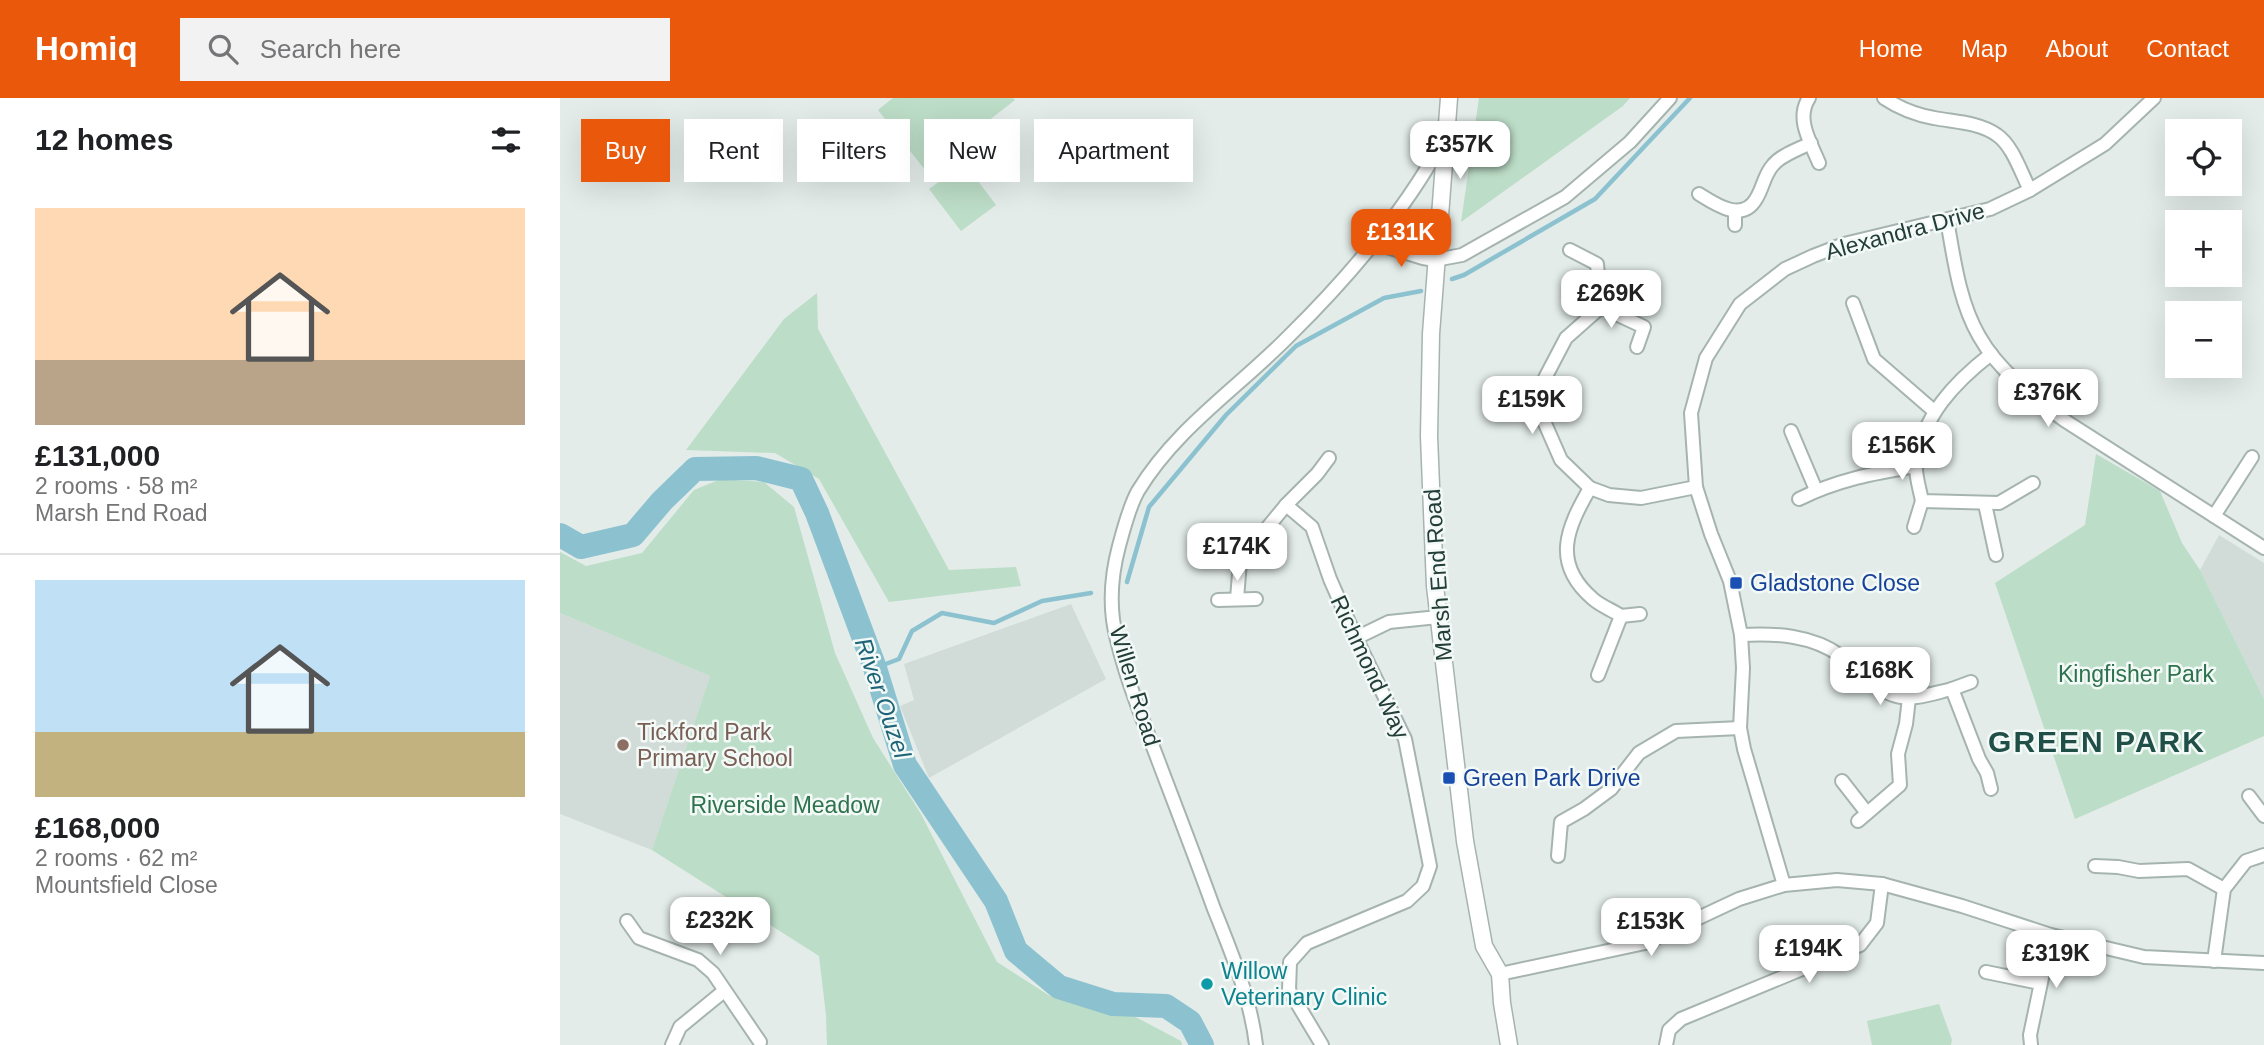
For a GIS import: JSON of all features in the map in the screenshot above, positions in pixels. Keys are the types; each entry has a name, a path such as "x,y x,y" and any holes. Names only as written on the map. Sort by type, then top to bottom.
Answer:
{"street":[{"name":"Marsh End Road","path":"1449,98 1431,334 1429,436 1434,586 1465,841 1484,946 1500,974 1509,1045"},
{"path":"1374,243 1435,260 1462,255 1565,197 1630,142 1670,98"},
{"path":"1809,98 1806,101 1803,125 1819,163"},
{"path":"1884,98 1911,104 1931,118 1986,129 1998,135 2006,144 2030,190"},
{"name":"Alexandra Drive","path":"1784,885 1740,728 1744,668 1741,635 1730,582 1696,487 1690,414 1706,358 1740,303 1785,269 1844,244 1990,209 2030,190 2105,144 2154,98"},
{"name":"Willen Road","path":"1256,1045 1254,1025 1225,935 1135,700 1116,638 1113,568 1137,493 1166,451 1323,301 1374,243 1412,194 1445,137"},
{"path":"1699,194 1721,208 1735,211 1749,208 1774,163 1811,143"},
{"path":"1735,211 1735,225"},
{"path":"1947,220 1958,278 1967,308 1991,354 2036,399 2064,420 2264,548"},
{"path":"1570,250 1597,264 1601,307"},
{"path":"1853,303 1874,359 1934,411"},
{"path":"1601,307 1566,338 1545,378 1543,419 1561,460 1590,488 1609,495 1641,498 1696,487"},
{"path":"1601,307 1644,327 1637,347"},
{"path":"1914,527 1922,501 1916,466 1934,411 1968,372 1991,354"},
{"path":"1791,431 1816,490"},
{"path":"2214,516 2252,457"},
{"path":"1237,599 1240,561 1329,458"},
{"path":"1799,499 1854,477 1916,466"},
{"path":"1922,501 1999,503 2033,483"},
{"path":"1590,488 1572,519 1565,547 1573,576 1593,599 1621,615 1640,614"},
{"path":"1985,504 1996,555"},
{"name":"Richmond Way","path":"1286,505 1312,527 1330,579 1405,739 1430,866 1423,886 1407,901 1307,943 1290,962 1289,990 1322,1045"},
{"path":"1218,600 1256,599"},
{"path":"1598,675 1621,615"},
{"path":"1356,638 1389,622 1438,617"},
{"path":"1741,635 1766,633 1809,640 1839,654 1876,685 1894,696 1909,698 1971,682"},
{"path":"1952,689 1979,759 1987,772 1991,789"},
{"path":"1842,781 1863,817 1900,785 1898,754 1909,698"},
{"path":"1558,856 1561,822 1611,789 1639,753 1676,731 1740,728"},
{"path":"2249,796 2264,816"},
{"path":"2214,961 2224,889 2246,862 2264,855"},
{"path":"2095,866 2139,871 2188,869 2224,889"},
{"path":"1500,974 1645,943 1739,899 1784,885 1837,880 1882,884 1962,905 2051,935 2144,957 2264,963"},
{"path":"1666,1045 1669,1030 1681,1019 1860,945 1877,923 1882,884"},
{"path":"627,921 639,938 698,960 713,973 760,1042"},
{"path":"2031,1045 2030,1035 2051,935"},
{"path":"1986,972 2040,983"},
{"path":"672,1045 680,1027 724,991"}],"shaded area":[{"path":"2219,535 2264,563 2264,699 2200,570"},
{"path":"1071,604 1106,679 929,778 900,706 914,700 904,664"},
{"name":"Tickford Park Primary School","path":"560,613 710,676 652,850 560,814"}],"green space":[{"path":"893,98 1015,100 991,119 924,119 924,169 910,151 910,119 885,119 878,110"},
{"path":"1479,98 1630,98 1623,106 1461,222"},
{"path":"939,182 979,182 996,205 961,231 929,189"},
{"path":"817,293 818,329 949,570 1016,567 1021,586 889,602 819,479 775,453 686,450 784,319"},
{"name":"Kingfisher Park","path":"2096,454 2160,491 2182,543 2200,570 2264,699 2264,736 2075,819 1995,583 2085,525"},
{"name":"Riverside Meadow","path":"721,479 764,482 794,507 835,653 873,738 921,814 997,962 1050,996 1130,1014 1181,1041 1182,1045 827,1045 819,956 652,850 710,676 560,613 560,552 586,566 642,553 694,490"},
{"path":"1939,1004 1952,1040 1951,1045 1872,1045 1867,1021"}],"waterway":[{"path":"1452,279 1464,275 1595,199 1690,98"},
{"path":"1127,582 1149,507 1226,415 1296,346 1384,298 1421,291"},
{"name":"River Ouzel","path":"560,535 581,547 633,535 662,501 695,469 756,468 801,479 817,513 875,668 905,765 996,901 1016,951 1059,987 1113,1004 1166,1006 1190,1022 1202,1045"},
{"path":"875,668 899,659 912,631 942,613 994,623 1042,601 1091,593"}],"place":[{"name":"Gladstone Close","path":"1736,583"},
{"name":"Tickford Park Primary School","path":"623,745"},
{"name":"Green Park Drive","path":"1449,778"},
{"name":"Willow Veterinary Clinic","path":"1207,984"}],"district":[{"name":"GREEN PARK","path":"2097,741"}]}
